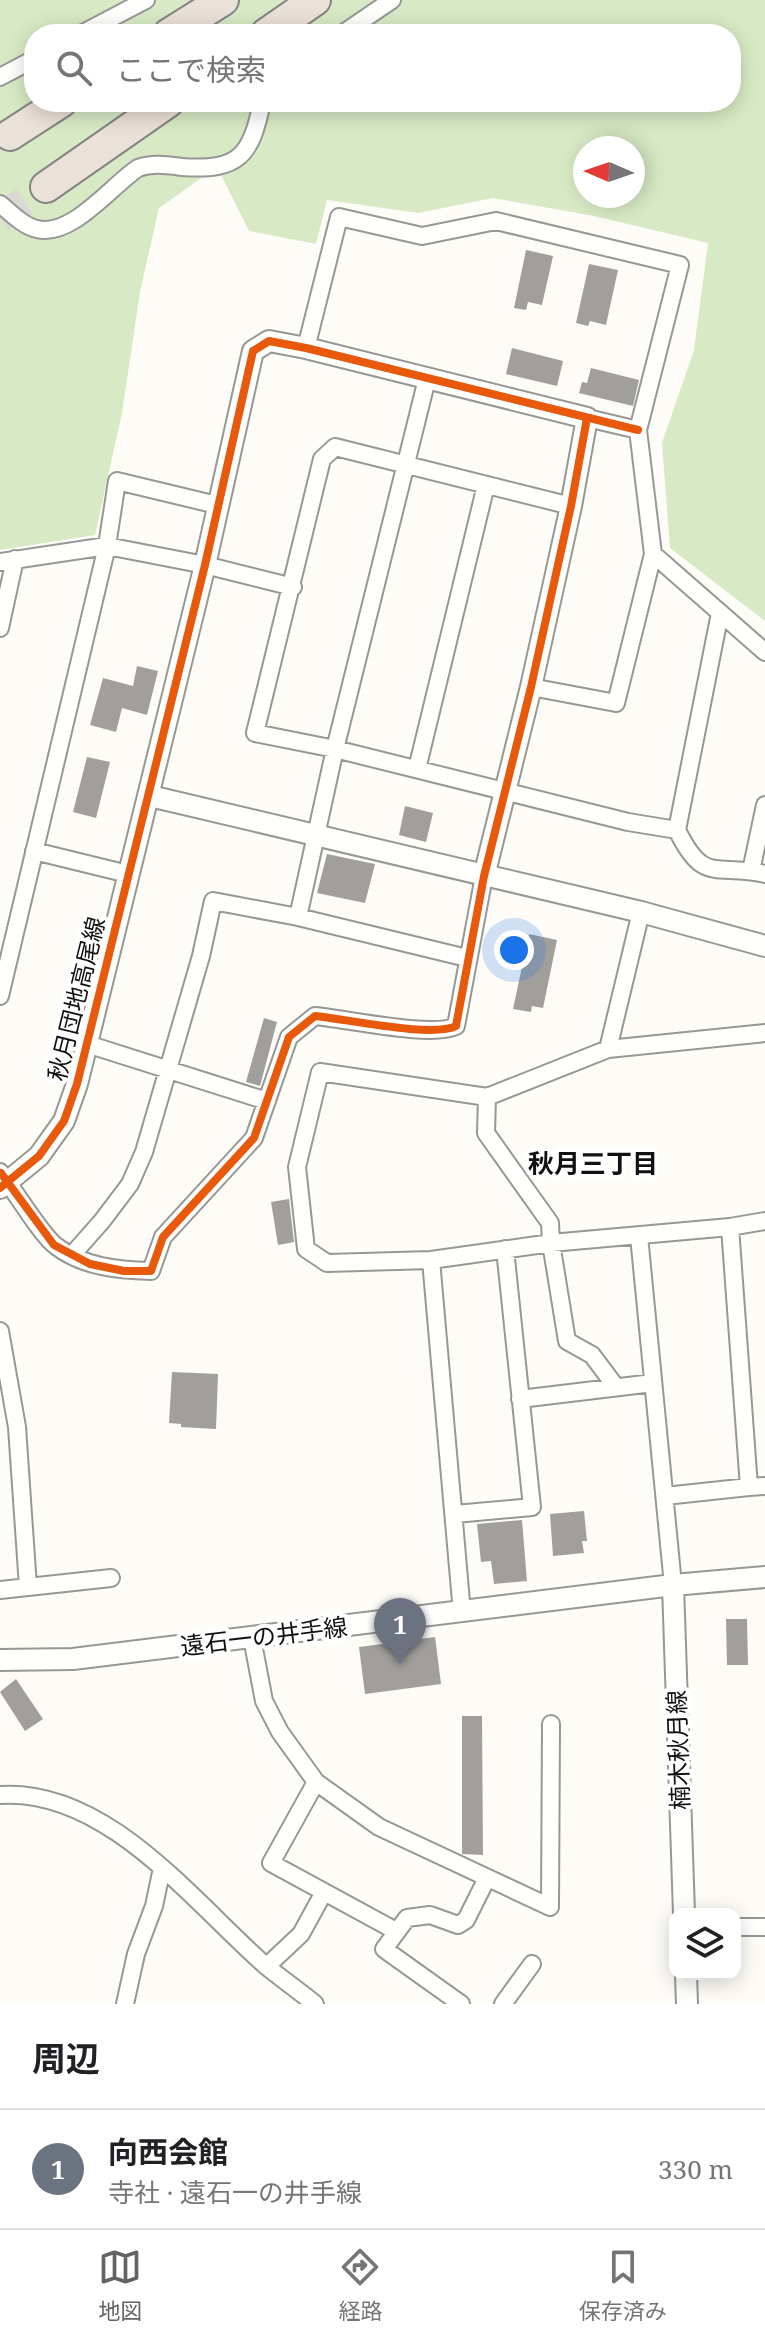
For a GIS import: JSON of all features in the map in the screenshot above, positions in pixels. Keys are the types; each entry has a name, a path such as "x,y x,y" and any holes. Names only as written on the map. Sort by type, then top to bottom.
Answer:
{"highway":[{"path":"185,24 223,0"},
{"path":"280,24 315,0"},
{"path":"10,135 46,112"},
{"path":"46,187 154,112"}],"street":[{"path":"100,24 146,0"},
{"path":"357,24 392,0"},
{"path":"0,77 24,64"},
{"path":"0,204 22,223 37,229 54,230 81,217 138,168 149,164 212,166 234,161 247,150 256,132 260,112"},
{"path":"306,348 339,217 422,236 496,221 680,265 638,430 653,554 616,703 531,687"},
{"name":"秋月団地高尾線","path":"3,1180 39,1156 64,1121 77,1084 150,796 253,351 269,341 306,348 587,418"},
{"path":"298,917 335,749 427,379"},
{"path":"3,1180 54,1245 90,1264 124,1271 151,1271 163,1237 254,1138 289,1037 315,1016 426,1030 447,1031 456,1026 484,876 531,687 587,418 638,430"},
{"path":"571,506 335,447 322,459 255,733 335,749 628,822 677,830"},
{"path":"0,996 107,546 117,481 217,505"},
{"path":"417,769 486,485"},
{"path":"0,628 8,560 107,546 205,565 293,587"},
{"path":"653,554 765,652"},
{"path":"720,613 677,830 688,853 704,867 758,872 765,805"},
{"path":"150,796 641,912 765,946"},
{"path":"34,851 128,874"},
{"path":"72,1255 130,1184 144,1152 201,956 213,901 298,917 467,958"},
{"path":"608,1049 641,912"},
{"path":"0,959 4,979"},
{"path":"765,1033 608,1049 487,1097 320,1072 297,1167 306,1249 327,1263 431,1260 551,1243 765,1221"},
{"path":"87,1044 267,1101"},
{"path":"487,1097 486,1133 550,1223 567,1341 592,1355 616,1387"},
{"path":"665,1496 757,1487 730,1227"},
{"path":"639,1236 673,1585"},
{"path":"455,1514 532,1507 505,1249"},
{"path":"431,1260 462,1613"},
{"path":"0,1331 17,1427 28,1587"},
{"path":"520,1399 653,1383"},
{"name":"遠石一の井手線","path":"0,1660 73,1659 673,1585 765,1577"},
{"path":"0,1590 111,1578"},
{"name":"楠木秋月線","path":"673,1585 684,1908"},
{"path":"252,1638 264,1701 280,1732 316,1782 379,1827 550,1907 551,1724"},
{"path":"316,1782 271,1863 396,1931"},
{"path":"0,1795 23,1793 57,1802 112,1829 162,1868 267,1966 315,2004"},
{"path":"125,2004 136,1954 154,1906 162,1868"},
{"path":"461,2004 384,1949 407,1918 430,1915 453,1924 466,1920 487,1878"},
{"path":"267,1966 301,1934 324,1892"},
{"path":"741,1927 765,1927"},
{"path":"503,2004 532,1964"},
{"path":"686,1980 687,2004"}],"green space":[{"path":"0,0 765,0 765,621 670,548 662,443 694,350 708,243 594,216 493,198 418,213 327,200 316,244 249,231 217,167 159,208 140,292 122,413 95,535 0,550"}],"building":[{"path":"526,250 553,256 542,305 528,302 526,310 514,308"},
{"path":"589,264 618,270 606,325 590,321 588,326 576,323"},
{"path":"512,348 563,361 557,386 506,374"},
{"path":"591,368 639,380 633,406 579,393 582,382 587,383"},
{"path":"137,666 158,671 147,715 122,708 116,732 90,725 103,678 133,686"},
{"path":"87,757 110,762 96,818 73,812"},
{"path":"405,806 433,813 426,842 399,835"},
{"path":"327,854 375,864 365,903 317,893"},
{"path":"529,934 557,940 543,1008 532,1006 531,1012 513,1009"},
{"path":"264,1018 277,1022 260,1086 246,1082"},
{"path":"289,1199 294,1242 278,1245 271,1202"},
{"path":"172,1372 218,1374 216,1429 181,1427 181,1424 169,1423"},
{"path":"584,1511 587,1541 582,1541 584,1553 553,1556 550,1514"},
{"path":"522,1520 527,1581 494,1584 491,1561 481,1562 477,1524"},
{"path":"726,1619 747,1619 748,1665 727,1665"},
{"path":"435,1637 441,1684 365,1694 359,1647"},
{"path":"16,1679 43,1719 25,1731 0,1692"},
{"path":"462,1716 482,1716 483,1855 462,1854"}],"tunnel":[{"path":"0,218 46,187"}],"cycle path":[{"path":"0,1188 39,1156 64,1121 77,1084 205,565 253,351 269,341 306,348 638,430"},
{"path":"1,1173 54,1245 90,1264 124,1271 151,1271 163,1237 254,1138 289,1037 315,1016 409,1029 456,1026 484,876 531,687 587,418"}],"place":[{"name":"向西会館","path":"400,1664"}],"district":[{"name":"秋月三丁目","path":"593,1164"}]}
